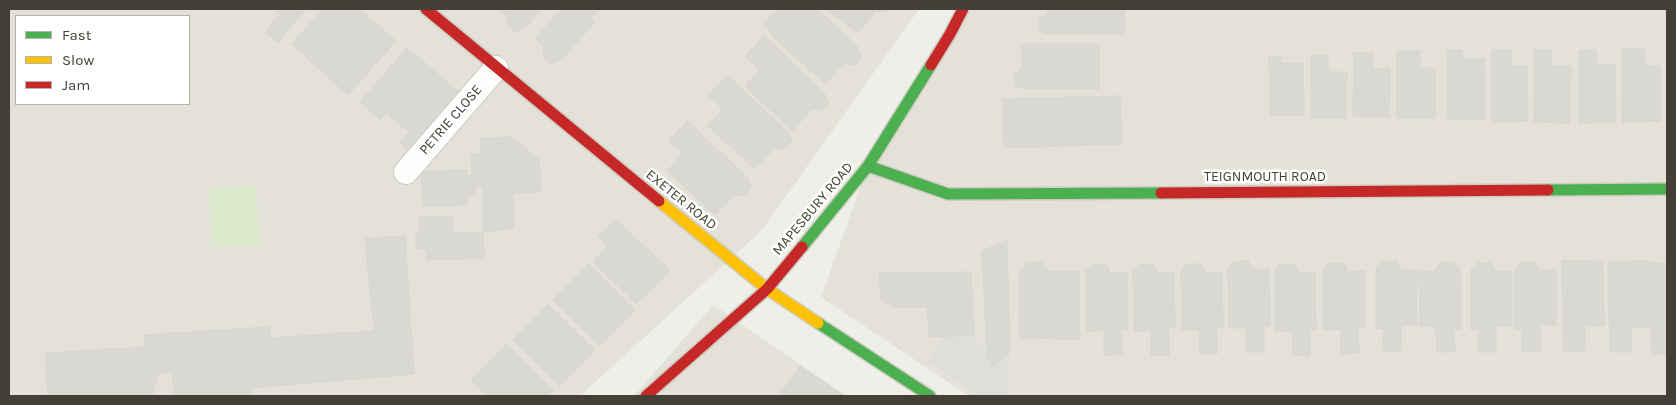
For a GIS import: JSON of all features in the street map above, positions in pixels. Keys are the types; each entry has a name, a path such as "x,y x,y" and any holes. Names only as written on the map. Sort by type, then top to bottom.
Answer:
{"street":[{"name":"EXETER ROAD","path":"426,9 767,289 930,396"},
{"name":"MAPESBURY ROAD","path":"646,396 767,289 868,166 950,34 963,9"},
{"name":"PETRIE CLOSE","path":"406,172 496,68"},
{"name":"TEIGNMOUTH ROAD","path":"868,166 948,194 1667,189"}],"shaded area":[{"path":"9,9 919,9 762,230 580,396 9,396"},
{"path":"970,9 1667,9 1667,396 969,396 821,297 868,166"},
{"path":"713,305 847,396 634,396"},
{"path":"974,335 987,354 992,367 1010,351 1008,396 979,396 929,361 943,336"}],"green space":[{"path":"256,186 259,245 211,247 208,188"}],"building":[{"path":"274,9 306,9 278,42 265,32 280,14"},
{"path":"322,9 359,9 367,16 319,69 292,44"},
{"path":"500,9 542,9 525,28 516,33 507,25 508,16"},
{"path":"561,9 599,9 590,18 595,22 562,59 552,64 543,57 544,48 535,39"},
{"path":"779,9 817,9 857,46 862,56 854,65 844,63 825,84 777,40 763,24"},
{"path":"827,9 887,9 885,12 876,11 858,33"},
{"path":"1047,9 1124,9 1124,34 1050,34 1040,31 1039,19 1047,14"},
{"path":"367,16 396,41 348,95 319,69"},
{"path":"764,36 824,93 829,102 821,111 812,109 792,131 745,86 760,70 745,56"},
{"path":"1021,44 1099,44 1099,89 1025,89 1015,86 1014,74 1022,69"},
{"path":"407,48 436,72 394,120 387,113 380,120 360,102"},
{"path":"1622,49 1644,49 1645,66 1660,66 1660,121 1622,122"},
{"path":"1447,50 1462,50 1462,59 1484,59 1485,119 1448,120"},
{"path":"1492,50 1511,50 1511,66 1527,66 1528,121 1492,122"},
{"path":"1534,50 1551,50 1551,66 1571,66 1570,123 1534,122"},
{"path":"1579,50 1596,50 1596,65 1615,65 1616,122 1579,123"},
{"path":"1397,51 1420,51 1420,68 1435,68 1435,118 1397,118"},
{"path":"1354,53 1373,53 1373,69 1390,69 1389,117 1353,116"},
{"path":"1311,55 1328,55 1328,72 1347,72 1346,118 1311,118"},
{"path":"1269,57 1281,57 1281,63 1303,63 1304,115 1270,115"},
{"path":"436,72 467,99 416,157 400,142 409,132 394,120"},
{"path":"727,75 787,131 792,140 784,150 774,148 755,169 707,125 723,109 708,95"},
{"path":"1120,96 1122,144 1004,148 1003,99"},
{"path":"687,121 747,177 751,187 743,196 735,194 715,215 667,171 683,154 668,141"},
{"path":"512,137 539,160 541,192 514,193 513,185 475,186 476,195 467,195 467,205 423,206 421,172 467,170 467,175 472,175 471,155 481,154 481,138"},
{"path":"513,185 514,228 483,232 483,186"},
{"path":"452,216 452,233 483,232 484,258 427,260 427,249 416,249 416,232 420,232 420,217"},
{"path":"615,219 670,270 637,304 593,262 608,246 598,236"},
{"path":"405,236 414,374 251,388 252,396 174,396 172,372 158,373 152,396 48,396 45,353 145,347 144,335 269,327 270,338 374,331 365,239"},
{"path":"1007,240 1010,351 992,367 987,354 982,251"},
{"path":"1603,260 1604,326 1585,326 1585,351 1564,351 1562,261"},
{"path":"1248,261 1253,270 1269,269 1270,325 1264,326 1264,352 1246,352 1246,328 1229,328 1228,268 1234,262"},
{"path":"1396,261 1401,270 1417,270 1417,325 1401,325 1401,351 1383,351 1383,328 1376,329 1376,268 1382,262"},
{"path":"1649,261 1650,327 1631,327 1632,352 1610,352 1608,262"},
{"path":"1041,262 1049,271 1079,271 1079,339 1020,338 1020,271 1026,264"},
{"path":"1440,262 1454,263 1460,269 1461,329 1454,329 1455,352 1437,352 1436,326 1420,326 1419,272 1435,271"},
{"path":"1521,262 1535,262 1540,271 1556,270 1556,325 1540,325 1540,351 1522,351 1522,329 1515,329 1515,269"},
{"path":"1343,263 1348,272 1364,271 1364,327 1358,327 1359,353 1341,354 1341,329 1323,330 1323,270 1329,264"},
{"path":"1477,263 1491,263 1496,272 1512,271 1512,326 1496,326 1496,352 1478,352 1478,330 1471,330 1471,270"},
{"path":"1650,263 1667,263 1667,354 1652,354"},
{"path":"589,264 635,310 599,346 553,300"},
{"path":"1106,264 1111,273 1127,272 1128,329 1121,329 1122,354 1104,355 1104,330 1087,331 1086,271 1092,265"},
{"path":"1153,264 1158,273 1174,272 1175,328 1169,328 1169,355 1151,355 1151,331 1134,331 1133,271 1139,265"},
{"path":"1187,264 1202,264 1206,273 1222,272 1223,328 1217,328 1217,354 1200,354 1199,330 1182,330 1181,271"},
{"path":"1295,264 1299,273 1315,273 1316,329 1310,329 1310,355 1293,355 1292,331 1275,331 1275,271 1280,265"},
{"path":"971,272 974,335 929,337 927,307 895,308 881,299 879,273"},
{"path":"548,304 595,350 559,386 513,340"},
{"path":"506,344 553,390 547,396 487,396 471,380"},
{"path":"800,366 844,396 779,396"}],"traffic: fast":[{"path":"802,247 868,166 931,65"},
{"path":"868,166 948,194 1161,193"},
{"path":"1548,190 1667,189"},
{"path":"818,323 930,396"}],"traffic: slow":[{"path":"659,201 767,289 818,323"}],"traffic: jam":[{"path":"426,9 659,201"},
{"path":"931,65 963,9"},
{"path":"1161,193 1548,190"},
{"path":"646,396 767,289 802,247"}]}
